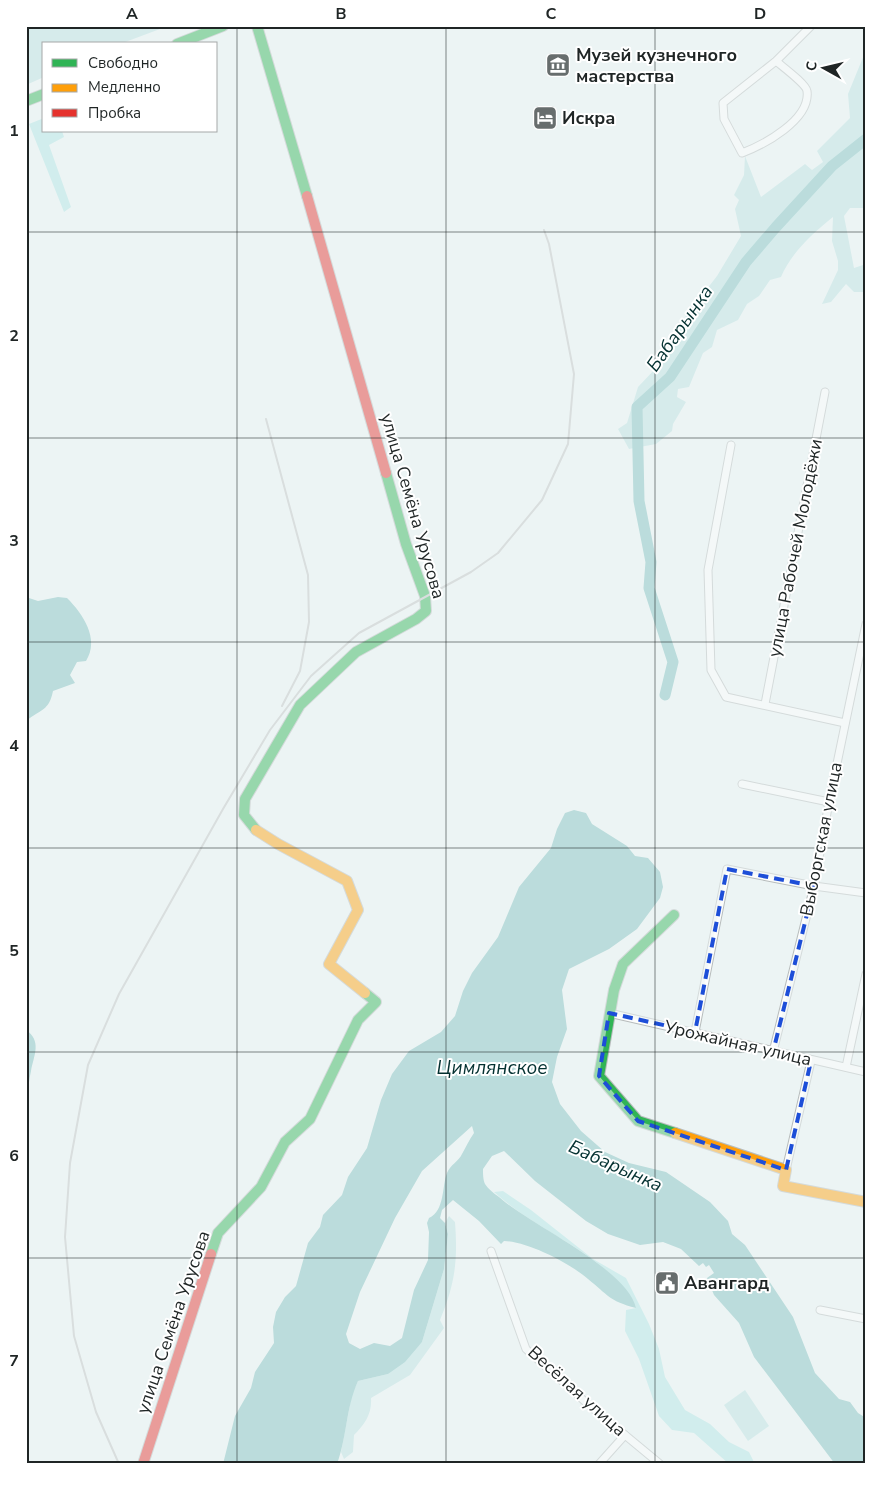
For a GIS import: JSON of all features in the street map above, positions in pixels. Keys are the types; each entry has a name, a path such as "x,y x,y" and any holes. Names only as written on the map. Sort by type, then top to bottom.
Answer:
{"street":[{"path":"181,42 223,26"},
{"name":"улица Семёна Урусова","path":"143,1464 218,1233 262,1187 285,1142 310,1118 358,1020 376,1002 328,964 358,910 347,881 258,832 244,816 242,810 246,799 300,705 356,652 416,619 426,611 425,596 406,544 257,26"},
{"path":"776,61 804,86 807,92 800,113 785,130 765,144 742,153 724,119 723,103 776,61 811,26"},
{"path":"26,101 42,95"},
{"name":"улица Рабочей Молодёжи","path":"765,704 825,392"},
{"path":"731,445 708,570 711,670 726,697 845,723"},
{"name":"Выборгская улица","path":"773,1052 814,886 828,802 866,624"},
{"path":"742,784 828,802"},
{"path":"695,1032 727,869 814,886 866,893"},
{"path":"674,915 623,964 610,1013 599,1076 638,1121 786,1170"},
{"path":"846,1067 866,974"},
{"name":"Урожайная улица","path":"610,1013 811,1061 866,1072"},
{"path":"811,1061 784,1186 866,1202"},
{"name":"Весёлая улица","path":"491,1251 526,1349 660,1464"},
{"path":"820,1310 866,1319"},
{"path":"599,1464 625,1435"}],"highlighted area":[{"path":"727,869 814,886 773,1052 811,1061 786,1170 638,1121 599,1076 609,1013 695,1032"}],"shaded area":[{"path":"26,26 168,26 125,42 42,42 42,78 26,85"},
{"path":"866,50 866,208 850,208 844,216 854,268 866,264 866,289 864,292 854,292 846,284 831,302 822,304 838,270 838,261 832,241 833,217 810,237 797,252 781,277 770,280 759,296 747,304 738,320 717,330 712,347 703,353 689,387 678,389 677,397 686,402 673,424 672,431 656,444 629,449 618,429 627,423 638,387 672,351 685,317 717,276 741,236 735,209 739,200 734,195 744,175 745,156 761,197 805,164 812,170 823,162 817,151 850,118 848,94"},
{"path":"42,119 42,132 62,132 64,137 49,145 71,207 64,212 29,124"},
{"path":"503,1191 531,1210 593,1259 626,1278 659,1349 665,1377 685,1410 710,1424 729,1442 749,1452 755,1464 729,1464 694,1433 672,1430 659,1416 639,1359 625,1331 626,1310 636,1308 624,1289 616,1279 587,1255 524,1215 494,1192"},
{"path":"449,1216 455,1222 456,1261 449,1295 440,1320 444,1328 410,1375 371,1398 367,1418 354,1435 353,1452 344,1459 341,1452 352,1394 358,1381 388,1374 422,1342 444,1269 448,1234 445,1223"},
{"path":"745,1390 769,1426 748,1441 724,1405"}],"water":[{"path":"26,597 38,601 58,597 67,598 84,619 88,627 91,644 90,653 86,661 77,662 70,675 75,683 53,691 47,706 26,721"},
{"name":"Цимлянское","path":"574,810 586,813 592,824 627,846 635,856 648,858 660,872 663,887 660,898 637,929 609,949 569,969 562,990 567,1029 557,1057 552,1082 560,1104 581,1131 605,1152 629,1163 666,1172 710,1202 728,1221 732,1234 745,1245 793,1317 815,1373 839,1399 850,1402 858,1413 866,1418 866,1464 835,1464 754,1357 739,1323 714,1295 707,1278 714,1273 709,1265 706,1267 703,1263 699,1266 681,1249 663,1242 640,1245 608,1234 586,1221 535,1181 504,1151 492,1156 483,1169 486,1186 513,1208 597,1263 629,1293 636,1308 614,1300 580,1273 548,1254 514,1242 504,1241 501,1244 479,1221 453,1200 442,1210 440,1218 445,1223 448,1234 444,1269 422,1342 405,1362 388,1374 358,1381 351,1401 337,1464 223,1464 235,1416 251,1388 255,1372 274,1343 273,1327 276,1312 285,1297 296,1286 308,1243 320,1227 323,1215 342,1195 348,1177 367,1148 381,1100 392,1074 409,1051 441,1032 455,1016 463,991 472,973 498,937 519,887 551,848 565,813","holes":["472,1126 474,1133 461,1156 448,1170 438,1210 429,1218 427,1223 429,1232 428,1260 414,1290 402,1338 390,1346 374,1343 360,1349 349,1343 346,1334 360,1292 395,1218 422,1171"]},
{"path":"26,1030 34,1039 36,1049 26,1095"}],"waterway":[{"name":"Бабарынка","path":"665,695 673,662 649,588 651,562 639,501 637,407 670,377 746,262 832,166 866,139"}],"railway":[{"path":"119,1464 96,1412 74,1336 65,1237 70,1163 88,1065 119,994 223,809 270,730 311,676 359,633 471,572 498,553 542,500 568,444 574,374 549,244 544,230"},
{"path":"266,419 308,575 309,622 300,671 282,706"}],"traffic: fast":[{"path":"182,42 223,26"},
{"path":"257,26 307,196"},
{"path":"26,101 42,95"},
{"path":"256,830 244,815 245,799 300,705 356,652 416,619 426,611 425,596 406,544 386,473"},
{"path":"674,915 623,964 614,990 599,1076 638,1121 675,1133"},
{"path":"211,1254 218,1233 261,1187 285,1142 310,1119 358,1020 376,1002 365,993"}],"traffic: slow":[{"path":"256,830 347,881 358,910 329,964 365,993"},
{"path":"675,1133 786,1170 783,1186 866,1202"}],"traffic: jam":[{"path":"307,196 386,473"},
{"path":"143,1464 211,1254"}],"place":[{"name":"Музей кузнечного мастерства","path":"558,65"},
{"name":"Искра","path":"545,118"},
{"name":"Авангард","path":"667,1283"}]}
